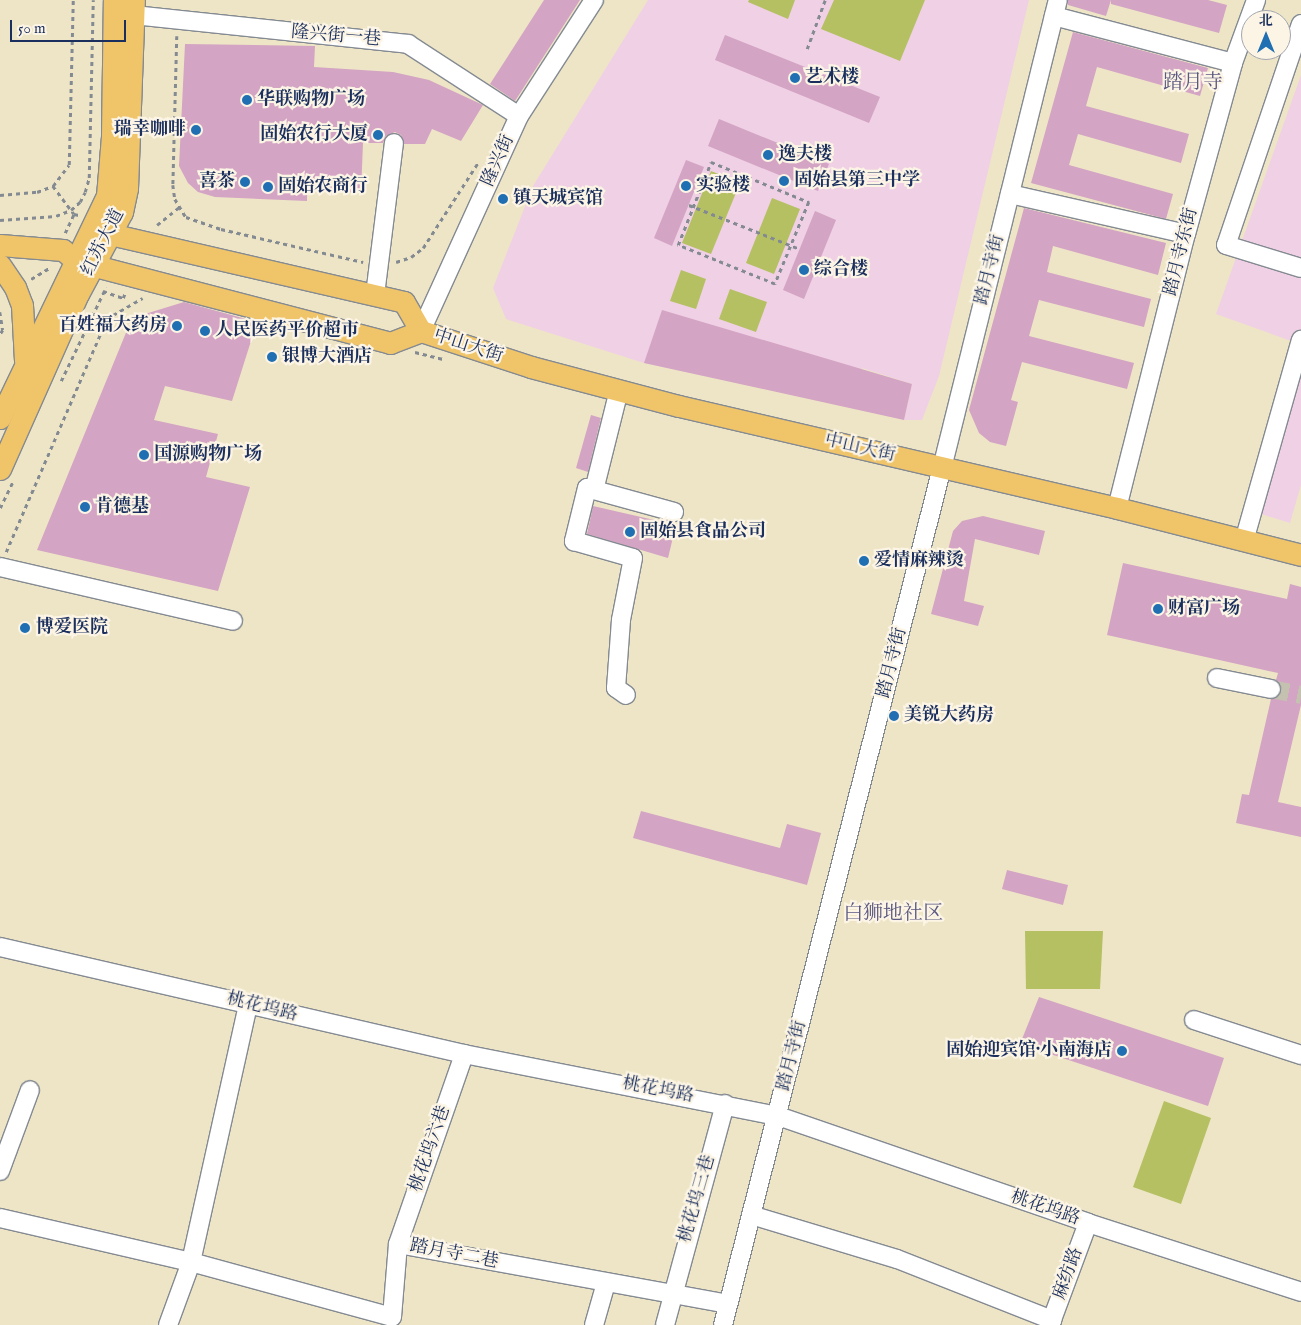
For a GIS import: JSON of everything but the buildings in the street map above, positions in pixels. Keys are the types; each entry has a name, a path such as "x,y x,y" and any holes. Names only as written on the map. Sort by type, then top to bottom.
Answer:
{"main road":[{"name":"红苏大道","path":"100,232 107,196 112,136 114,0"},
{"name":"红苏大道","path":"0,418 77,259 100,232 122,212 128,188 134,7"},
{"path":"77,259 100,232"},
{"name":"中山大街","path":"100,232 404,302 421,331"},
{"name":"中山大街","path":"0,245 77,259 390,343 421,331 531,367 619,390 1117,508 1301,555"},
{"name":"红苏大道","path":"0,469 77,259"},
{"path":"0,265 15,287 22,305 25,366"}],"street":[{"name":"隆兴街","path":"421,331 519,116 594,0"},
{"name":"踏月寺东街","path":"1117,508 1186,234 1233,62 1256,0"},
{"name":"隆兴街一巷","path":"134,7 177,19 408,44 519,116"},
{"path":"1056,8 1233,62"},
{"name":"踏月寺街","path":"723,1325 778,1116 942,468 1056,8"},
{"path":"1301,24 1226,245 1301,268"},
{"path":"375,295 394,143"},
{"path":"1010,194 1186,234"},
{"path":"1244,541 1301,340"},
{"path":"594,490 619,390"},
{"path":"626,695 616,688 621,620 633,558 574,541 587,488 674,512"},
{"path":"2,562 233,621"},
{"path":"1217,678 1272,689"},
{"name":"桃花坞路","path":"0,947 464,1054 725,1104 778,1116 1088,1224 1301,1292"},
{"path":"168,1325 191,1262 248,1004"},
{"path":"1194,1020 1301,1055"},
{"name":"桃花坞六巷","path":"398,1244 464,1054"},
{"path":"0,1171 30,1090"},
{"name":"桃花坞三巷","path":"665,1325 725,1104"},
{"path":"751,1215 897,1259 1051,1323"},
{"name":"踏月寺二巷","path":"0,1218 191,1262 389,1321 398,1244 728,1304"},
{"name":"麻纺路","path":"1051,1323 1088,1224"},
{"path":"594,1325 606,1283"}],"path":[{"path":"0,195 37,192 53,186 64,175 72,150 73,0"},
{"path":"0,220 41,219 71,210 80,202 89,178 93,0"},
{"path":"807,49 825,0"},
{"path":"177,19 172,167 179,208 186,217 221,229 379,264 411,257 423,248 480,160"},
{"path":"711,162 809,202 791,246 775,284 678,245 711,162"},
{"path":"53,186 74,214"},
{"path":"689,205 800,249"},
{"path":"152,229 179,208"},
{"path":"2,562 102,330 127,305 152,296"},
{"path":"123,298 127,305"},
{"path":"0,312 3,330 0,335"},
{"path":"409,351 447,360"}],"shaded area":[{"path":"648,0 1029,0 939,376 922,420 904,420 912,384 862,368 854,407 644,363 506,319 493,288 533,186"},
{"path":"1301,75 1301,485 1290,523 1245,509 1294,342 1216,314"}],"green space":[{"path":"749,0 795,0 788,19 748,2"},
{"path":"834,0 925,0 900,61 821,29"},
{"path":"711,171 740,183 711,254 682,243"},
{"path":"772,198 800,209 774,274 746,263"},
{"path":"681,270 706,279 696,309 670,301"},
{"path":"730,289 767,302 756,332 719,319"},
{"path":"1025,931 1103,931 1100,989 1026,989"},
{"path":"1164,1101 1211,1118 1181,1204 1133,1187"}],"tunnel":[{"path":"1271,689 1301,695"}],"place":[{"name":"艺术楼","path":"795,78"},
{"name":"华联购物广场","path":"247,100"},
{"name":"瑞幸咖啡","path":"196,130"},
{"name":"固始农行大厦","path":"378,135"},
{"name":"逸夫楼","path":"768,155"},
{"name":"固始县第三中学","path":"784,181"},
{"name":"喜茶","path":"245,182"},
{"name":"实验楼","path":"686,186"},
{"name":"固始农商行","path":"268,187"},
{"name":"镇天城宾馆","path":"503,199"},
{"name":"综合楼","path":"804,270"},
{"name":"百姓福大药房","path":"177,326"},
{"name":"人民医药平价超市","path":"205,331"},
{"name":"银博大酒店","path":"272,357"},
{"name":"国源购物广场","path":"144,455"},
{"name":"肯德基","path":"85,507"},
{"name":"固始县食品公司","path":"630,532"},
{"name":"爱情麻辣烫","path":"864,561"},
{"name":"财富广场","path":"1158,609"},
{"name":"博爱医院","path":"25,628"},
{"name":"美锐大药房","path":"894,716"},
{"name":"固始迎宾馆·小南海店","path":"1122,1051"}],"district":[{"name":"踏月寺","path":"1193,82"},
{"name":"白狮地社区","path":"893,913"}]}
